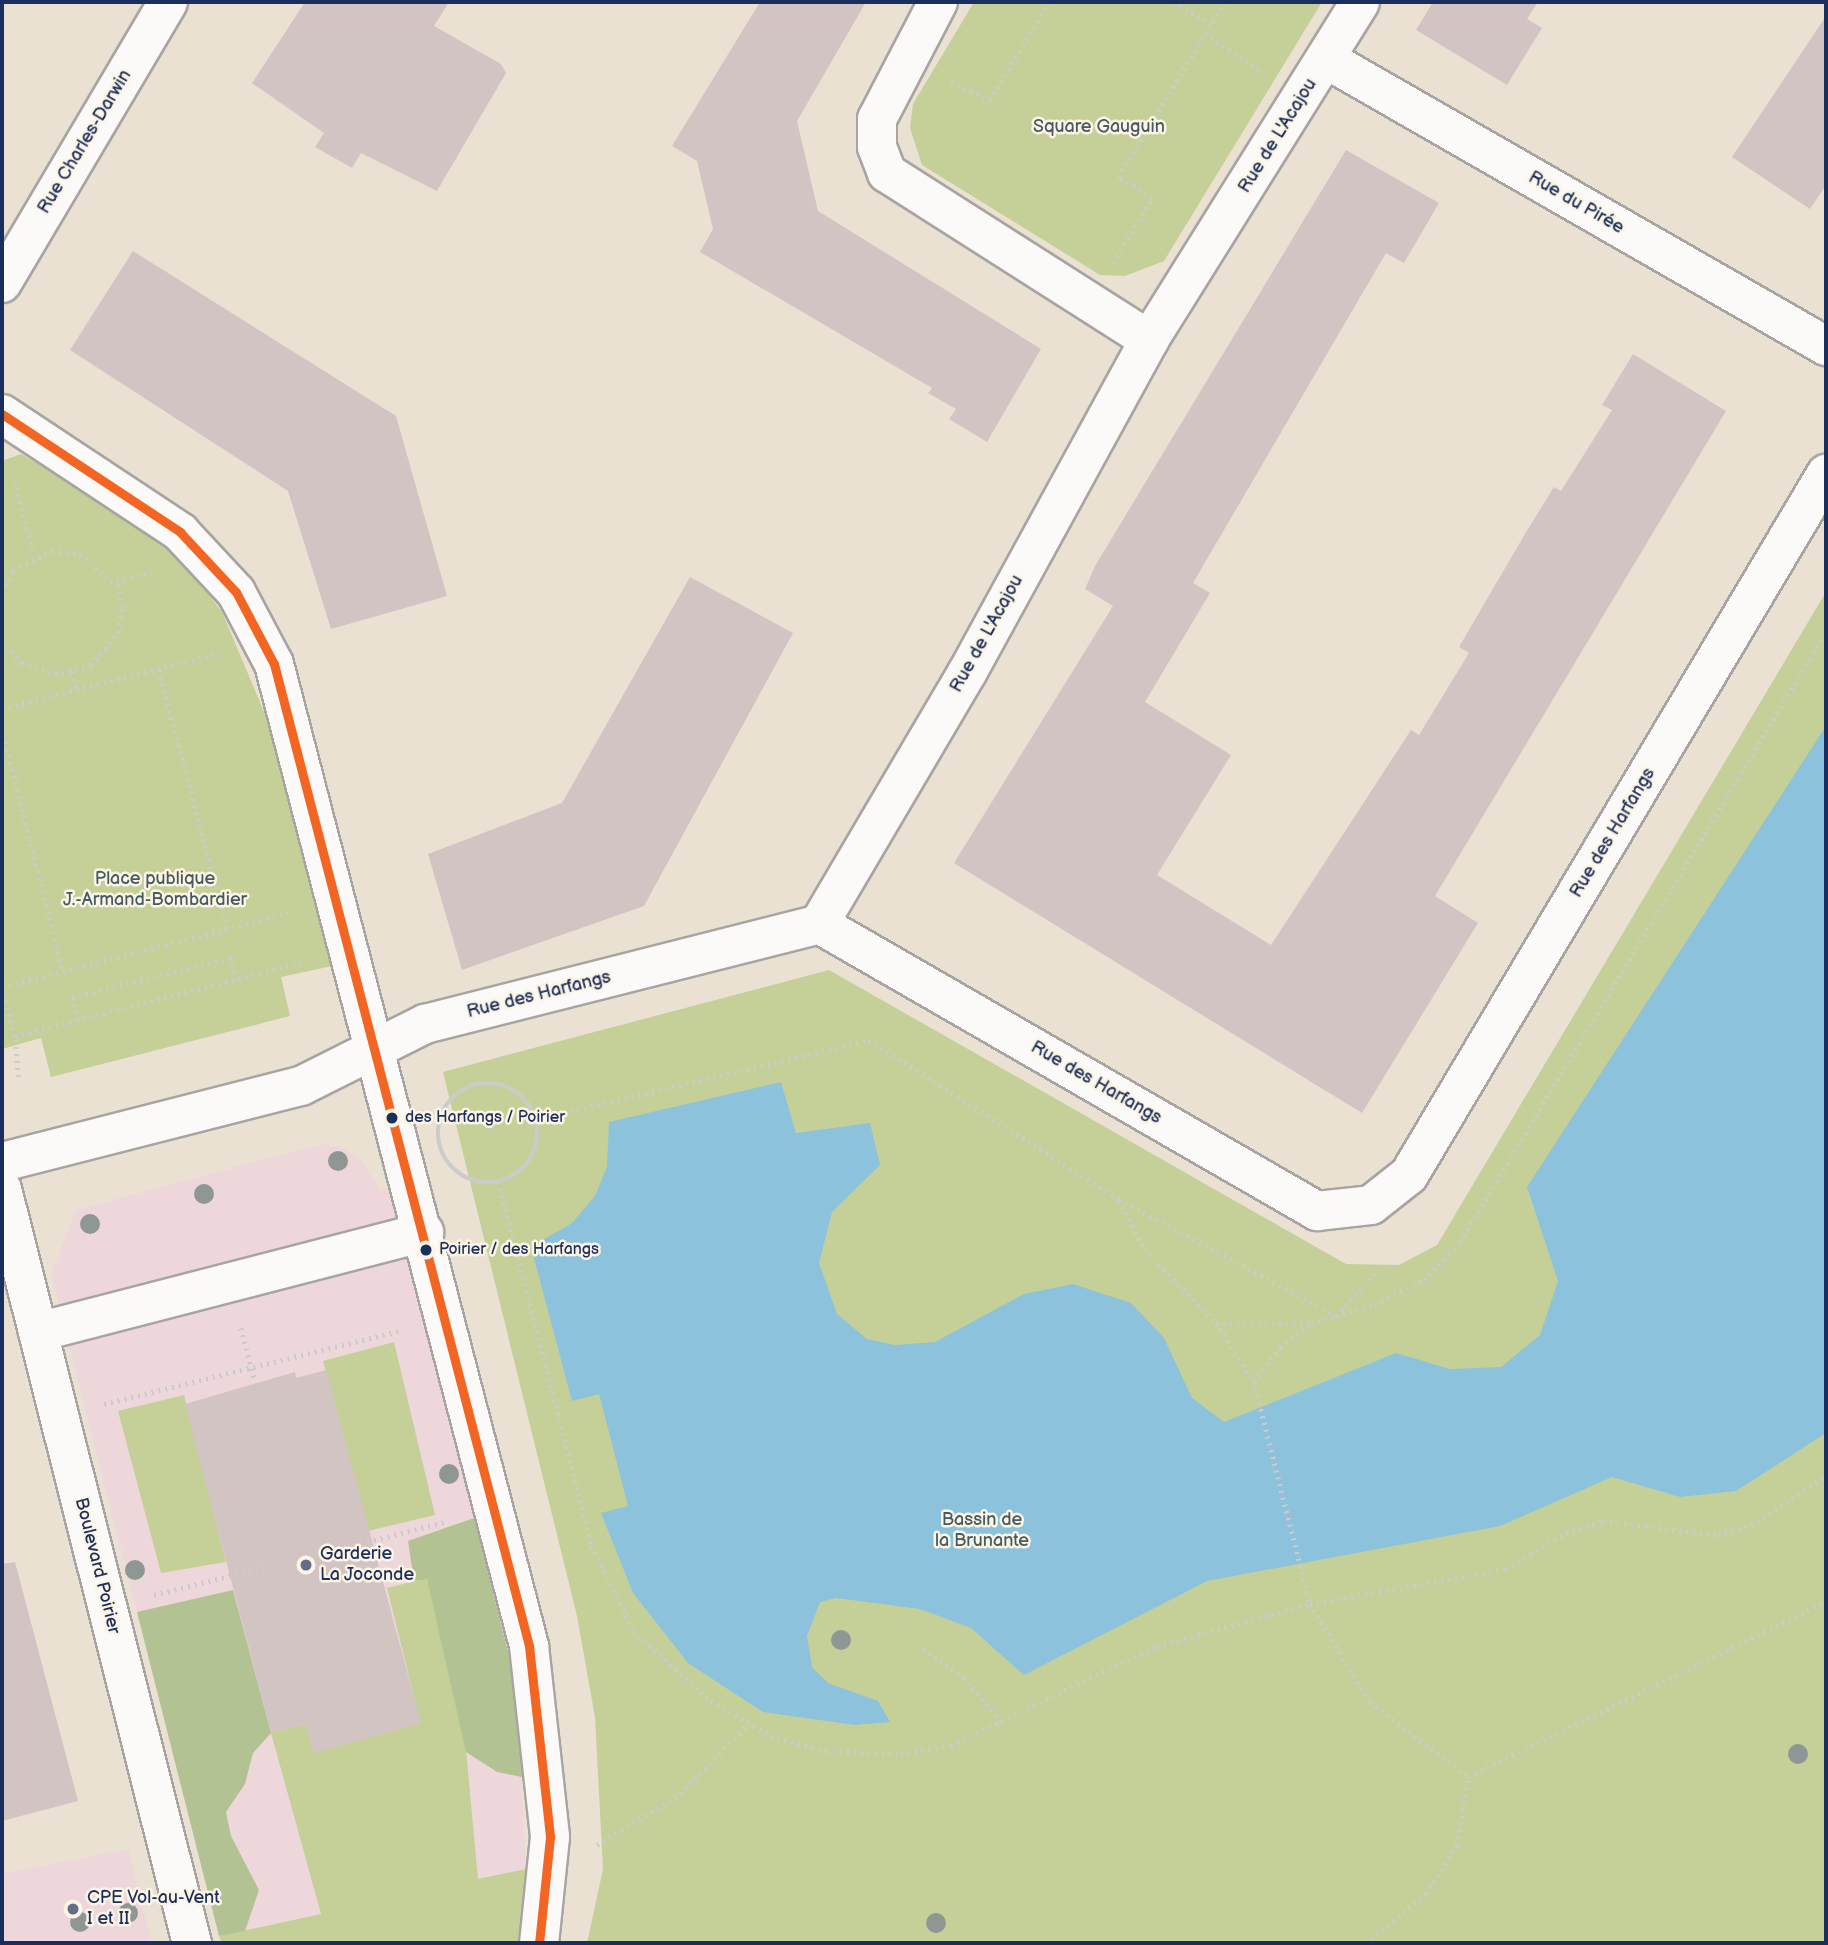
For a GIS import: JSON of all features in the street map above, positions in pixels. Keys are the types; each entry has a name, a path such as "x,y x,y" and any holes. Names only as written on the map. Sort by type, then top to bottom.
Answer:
{"street":[{"name":"Rue Charles-Darwin","path":"2,283 168,2"},
{"path":"938,2 877,119 877,147 887,173 1149,340"},
{"name":"Rue de L'Acajou","path":"819,924 967,673 1149,340 1360,2"},
{"name":"Rue du Pirée","path":"1326,59 1826,346"},
{"path":"2,414 180,532 219,571 257,628 308,778 529,1646 548,1781 549,1859 539,1943"},
{"name":"Rue des Harfangs","path":"2,1162 301,1086 436,1021 819,924 1317,1211 1371,1205 1409,1175 1826,474"},
{"name":"Boulevard Poirier","path":"2,1189 192,1943"},
{"path":"38,1332 424,1232"}],"path":[{"path":"946,89 953,79 990,100 1049,2"},
{"path":"1174,2 1183,4 1211,24"},
{"path":"1111,265 1152,198 1118,177 1224,2"},
{"path":"1205,34 1266,75"},
{"path":"13,475 34,556"},
{"path":"2,592 13,570 34,556 80,554 110,582 161,570"},
{"path":"2,641 22,663 55,674 72,672 103,656 118,632 123,607 117,580"},
{"path":"1216,1323 1311,1323 1336,1316 1424,1280 1460,1242 1826,631"},
{"path":"2,709 219,653"},
{"path":"159,670 227,928"},
{"path":"72,672 77,690"},
{"path":"2,728 64,971"},
{"path":"18,1077 15,1036 2,986 292,912"},
{"path":"78,1020 72,997 230,958 237,980"},
{"path":"15,1036 305,962 308,969"},
{"path":"536,1119 869,1040 1119,1199 1336,1316"},
{"path":"471,1086 503,1086 529,1104 536,1119 536,1143 527,1165 499,1182 466,1178 448,1163 440,1140 445,1107 471,1086"},
{"path":"499,1182 592,1546 634,1631 701,1694 749,1723 826,1751 901,1754 951,1745 1003,1725 1157,1646 1310,1604 1506,1569 1566,1533 1603,1521 1718,1535 1751,1525 1826,1476"},
{"path":"1119,1199 1144,1250 1216,1323 1254,1382 1310,1604 1370,1702 1468,1777"},
{"path":"1336,1316 1379,1269"},
{"path":"399,1318 405,1344"},
{"path":"1254,1382 1280,1347 1311,1323"},
{"path":"104,1404 402,1330"},
{"path":"248,1353 255,1381"},
{"path":"101,1393 107,1417"},
{"path":"340,1549 449,1520 446,1507"},
{"path":"148,1583 150,1596 265,1567"},
{"path":"1468,1777 1826,1602"},
{"path":"923,1649 964,1677 1003,1725"},
{"path":"549,1859 636,1827 680,1794 749,1723"},
{"path":"1365,1943 1426,1894 1457,1845 1468,1777"}],"shaded area":[{"name":"Garderie La Joconde","path":"321,1144 343,1148 361,1160 380,1190 389,1188 517,1687 526,1869 219,1936 51,1274 76,1210"},
{"name":"CPE Vol-au-Vent I et II","path":"128,1849 152,1943 2,1943 2,1874"}],"green space":[{"name":"Square Gauguin","path":"974,2 1322,2 1164,261 1125,276 1100,275 922,165 910,128 913,104"},
{"name":"Place publique J.-Armand-Bombardier","path":"21,454 132,518 189,569 222,612 273,733 332,966 281,977 290,1016 51,1077 41,1038 2,1049 2,461"},
{"name":"Bassin de la Brunante","path":"1826,592 1826,1943 587,1943 603,1869 595,1717 577,1616 443,1072 829,970 1346,1264 1399,1265 1437,1245"},
{"path":"394,1342 435,1515 368,1531 323,1361"},
{"path":"184,1395 226,1562 161,1573 118,1411"},
{"path":"474,1518 517,1687 527,1778 497,1772 466,1752 427,1579 414,1581 408,1541"},
{"path":"427,1578 464,1728 478,1879 526,1869 518,1943 222,1943 219,1936 321,1914 271,1733 306,1724 314,1752 414,1697 387,1588"},
{"path":"233,1590 271,1733 253,1753 245,1784 226,1812 231,1836 259,1890 245,1931 219,1936 137,1612"}],"water":[{"name":"Bassin de la Brunante","path":"1826,726 1826,1433 1736,1491 1680,1497 1612,1477 1500,1526 1207,1581 1024,1675 971,1628 920,1609 836,1598 820,1602 807,1636 812,1667 828,1683 878,1701 890,1722 855,1725 763,1712 688,1663 633,1593 601,1513 628,1506 599,1394 572,1401 531,1247 572,1223 595,1196 607,1167 609,1122 781,1082 796,1133 870,1123 880,1165 832,1212 819,1263 837,1314 867,1339 895,1345 935,1342 1024,1294 1073,1284 1131,1303 1164,1338 1192,1398 1224,1422 1396,1353 1450,1369 1501,1367 1540,1335 1558,1281 1527,1187"}],"building":[{"path":"305,2 449,2 434,26 501,64 506,73 437,191 361,153 352,168 315,147 324,133 252,83"},
{"path":"760,2 866,2 797,121 818,211 1041,349 987,442 949,419 956,409 928,393 932,388 700,252 713,229 697,161 672,146"},
{"path":"1433,2 1538,2 1527,19 1542,28 1507,85 1416,30"},
{"path":"1826,16 1826,185 1810,209 1732,157"},
{"path":"1346,150 1439,203 1404,263 1386,253 1193,583 1210,593 1145,702 1231,755 1157,875 1271,945 1411,730 1419,735 1469,653 1459,647 1525,534 1554,487 1561,491 1612,410 1602,405 1633,354 1726,411 1435,896 1478,923 1362,1113 954,863 1113,606 1085,589 1095,566"},
{"path":"133,251 396,416 447,596 331,629 288,491 70,350"},
{"path":"690,577 793,633 644,906 462,970 428,854 562,803"},
{"path":"326,1370 421,1723 314,1753 306,1724 271,1733 185,1404 295,1372 296,1378"},
{"path":"15,1562 78,1801 2,1821 2,1564"}],"transit line":[{"path":"2,414 180,532 236,592 274,664 529,1646 550,1837 539,1943"}],"place":[{"name":"des Harfangs / Poirier","path":"392,1118"},
{"name":"Poirier / des Harfangs","path":"426,1250"},
{"name":"Garderie La Joconde","path":"306,1565"},
{"name":"CPE Vol-au-Vent I et II","path":"73,1909"}]}
